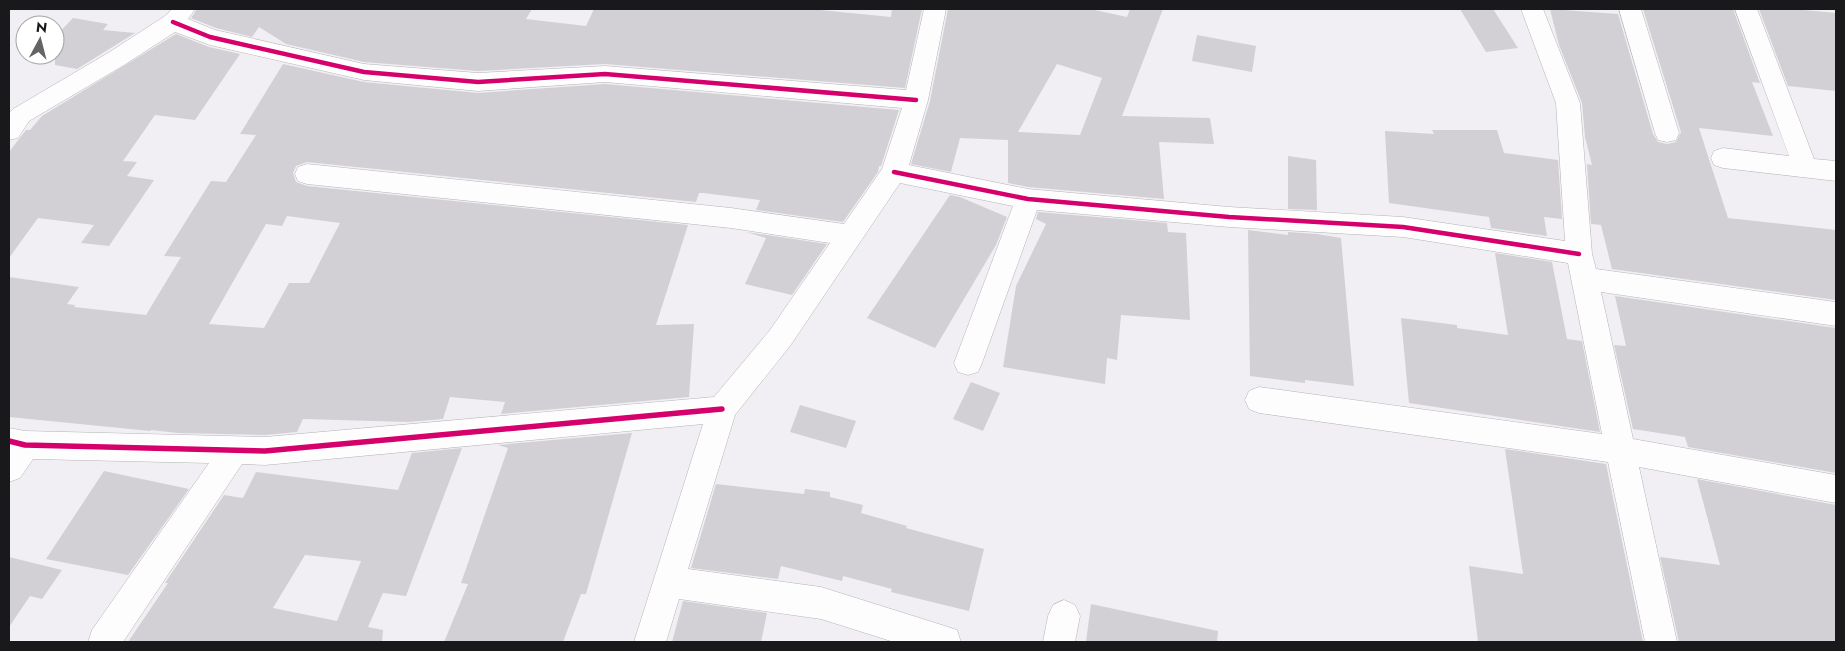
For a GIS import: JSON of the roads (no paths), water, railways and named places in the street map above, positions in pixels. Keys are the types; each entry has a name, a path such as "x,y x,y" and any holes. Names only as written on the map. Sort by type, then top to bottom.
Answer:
{"street":[{"path":"650,642 722,409 780,338 894,172 916,100 934,9"},
{"path":"1532,9 1568,103 1581,266 1661,642"},
{"path":"1630,9 1667,133"},
{"path":"1746,9 1806,168"},
{"path":"9,131 21,115 116,59 178,15 210,37 364,72 478,82 605,74 916,100"},
{"path":"1723,158 1836,171"},
{"path":"894,172 1028,199 1229,217 1403,227 1581,266 1836,314"},
{"path":"307,174 731,218 851,236"},
{"path":"968,363 1028,199"},
{"path":"1259,400 1620,450 1836,489"},
{"path":"14,451 265,451 722,409"},
{"path":"104,642 235,450"},
{"path":"668,582 821,603 945,642"}]}
